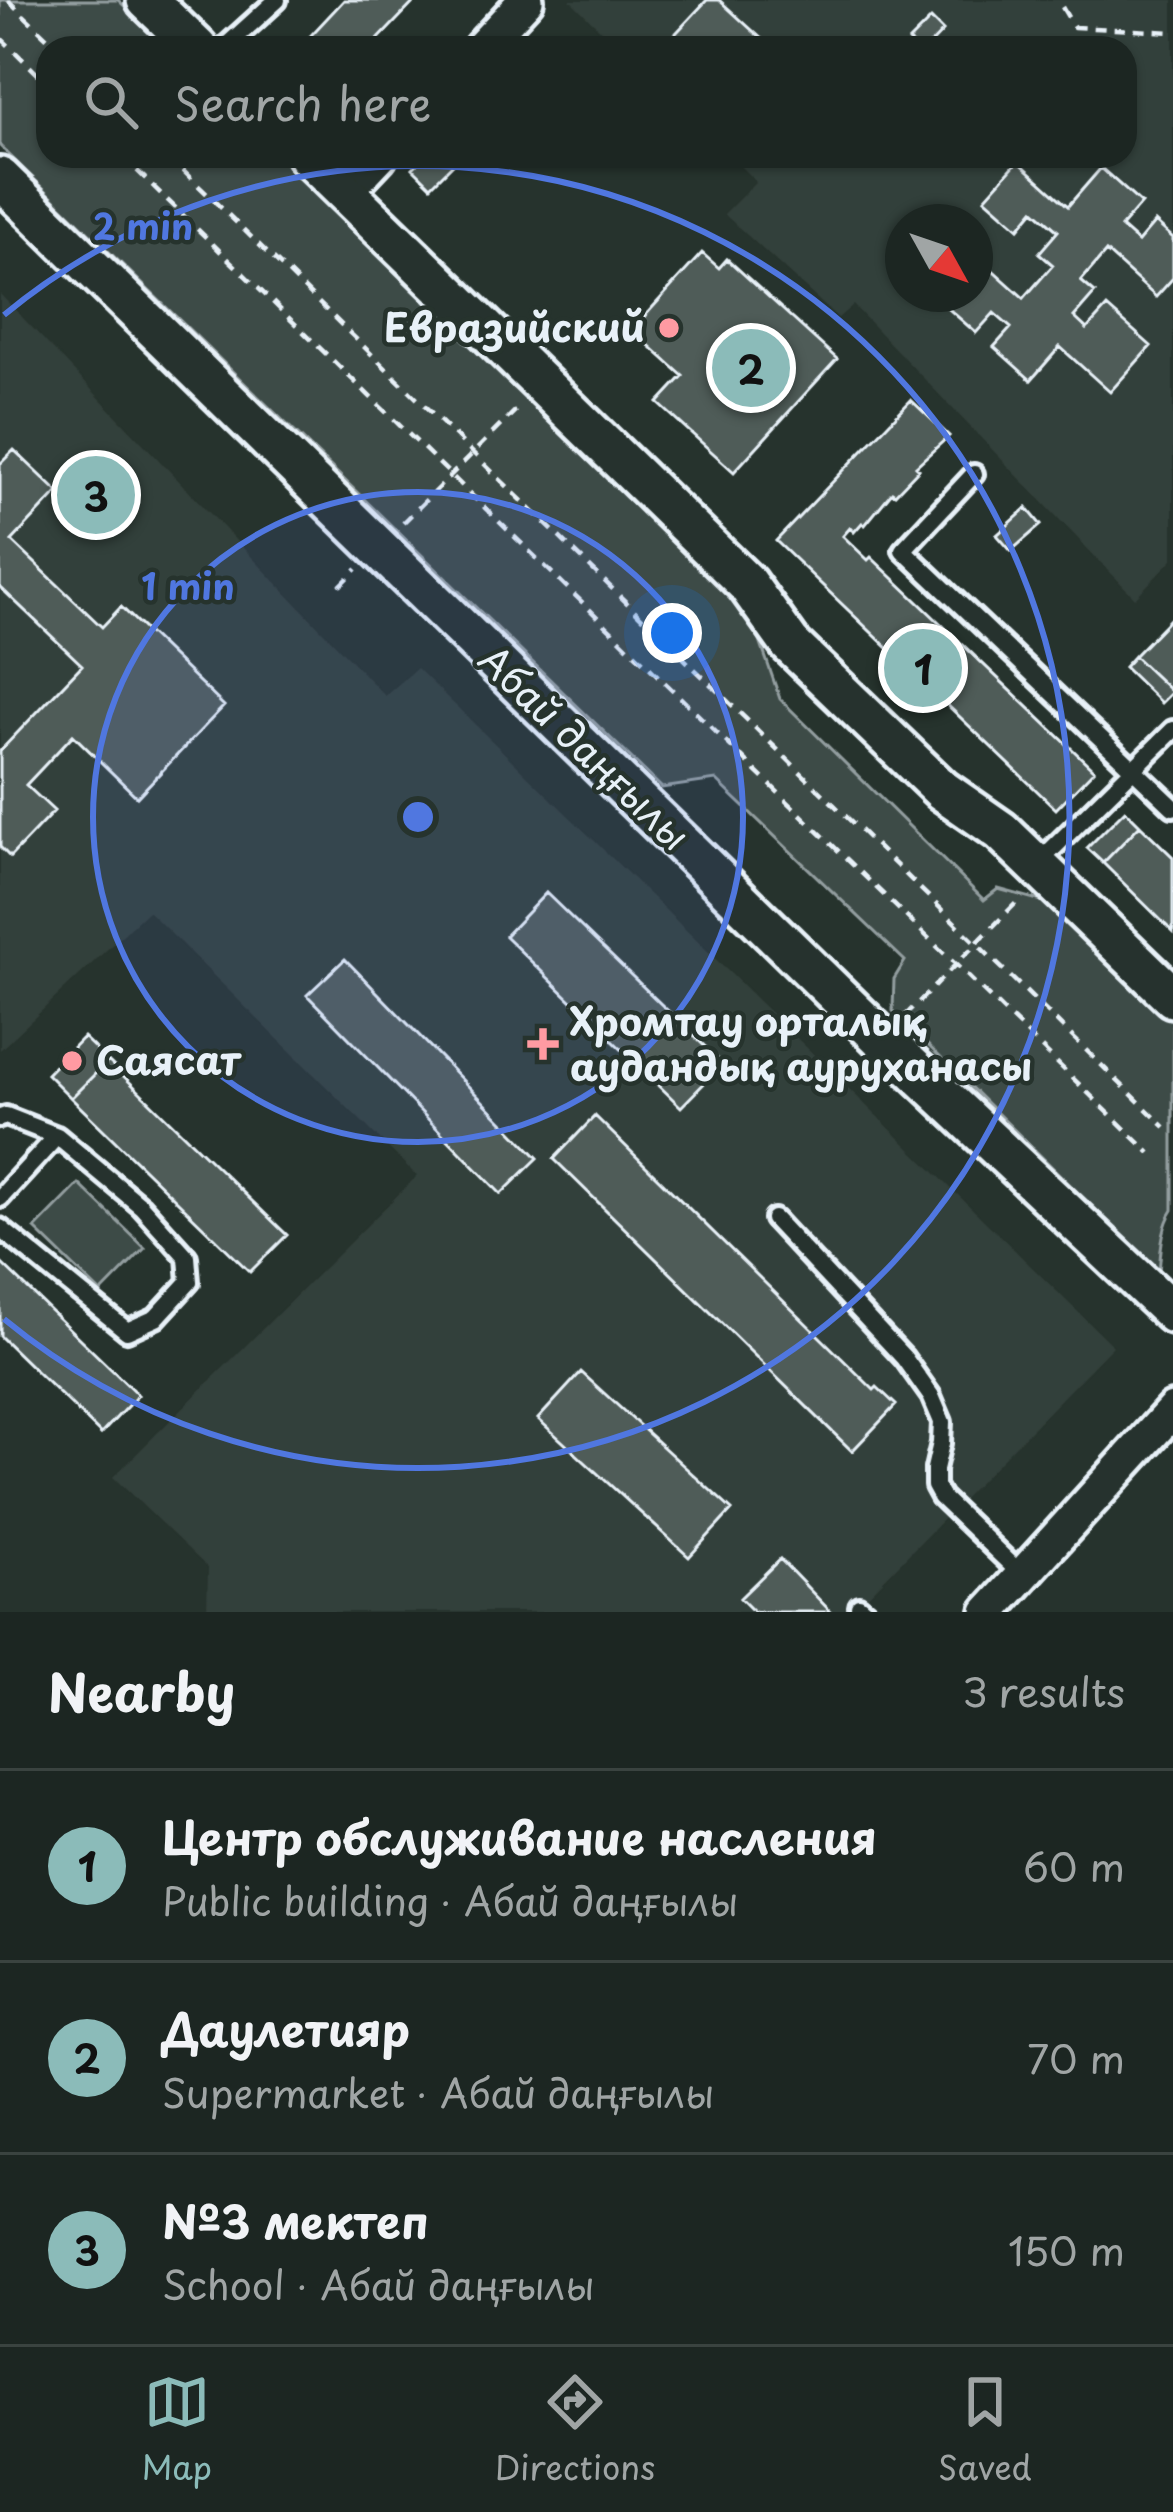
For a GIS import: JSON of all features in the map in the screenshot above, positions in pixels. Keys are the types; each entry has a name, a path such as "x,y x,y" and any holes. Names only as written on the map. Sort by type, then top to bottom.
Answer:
{"street":[{"path":"147,0 184,36"},
{"path":"492,36 526,0"},
{"path":"320,168 747,584 790,644 942,790 1000,831 1173,997"},
{"path":"345,192 368,168"},
{"name":"Абай даңғылы","path":"0,178 882,1039 1173,1313"},
{"path":"988,1612 1173,1410"}],"lane":[{"path":"237,36 277,0"},
{"path":"974,474 903,550 1173,807"},
{"path":"1041,869 1173,730"},
{"path":"0,1118 6,1116 57,1136 141,1206 187,1257 189,1282 156,1318 127,1331 0,1228"},
{"path":"0,1198 57,1136"},
{"path":"774,1219 904,1358 931,1396 942,1422 935,1486 1022,1575"}],"path":[{"path":"8,0 46,36"},
{"path":"1062,7 1074,27 1173,32"},
{"path":"0,37 36,72"},
{"path":"134,168 1150,1153"},
{"path":"180,168 1165,1127"},
{"path":"340,586 542,383"},
{"path":"848,1074 976,944 1041,869"}],"shaded area":[{"path":"0,0 118,0 156,36 36,36 36,168 291,168 749,609 780,699 984,900 998,889 1064,907 1173,1014 1173,1210 1164,1232 1159,1272 893,1011 894,979 905,961 716,780 662,788 0,146"},
{"path":"570,0 1173,0 1173,559 1135,598 853,305 838,318 724,214 756,182 742,168 1137,168 1137,36 607,36"},
{"name":"Хромтау орталық аудандық ауруханасы","path":"0,294 385,696 417,668 1113,1346 852,1612 207,1612 208,1568 113,1477 417,1176 148,911 0,1050"},
{"path":"79,1184 145,1248 101,1293 35,1229"}],"building":[{"path":"344,0 416,0 382,36 310,36"},
{"path":"707,0 719,0 758,36 673,36"},
{"path":"931,19 943,31 938,36 914,36"},
{"path":"413,168 449,168 431,186"},
{"path":"1012,168 1026,168 1068,206 1101,168 1141,204 1121,227 1138,242 1155,222 1173,238 1173,278 1156,297 1106,252 1081,281 1095,293 1074,317 1087,329 1107,307 1151,346 1110,392 1060,347 1031,380 994,347 1011,328 994,313 976,333 952,312 993,312 993,270 1024,298 1053,265 1039,253 1058,231 1034,210 1019,228 985,198"},
{"path":"702,253 719,268 727,259 837,359 734,472 658,403 683,376 632,330"},
{"path":"911,400 949,436 865,525 854,532 850,528 843,536 868,560 871,557 1094,770 1056,809 776,541"},
{"path":"14,450 58,492 12,541 102,627 121,607 224,706 137,797 73,735 26,785 54,811 10,857 0,847 0,751 82,665 0,587 0,464"},
{"path":"1027,508 1041,525 1011,551 997,535"},
{"path":"1173,616 1173,690 1172,692 1134,656"},
{"path":"1134,656 1172,692 1161,703 1124,667"},
{"path":"1125,810 1140,825 1103,863 1087,848"},
{"path":"1140,825 1173,857 1173,932 1103,863"},
{"path":"546,893 723,1064 681,1107 505,936"},
{"path":"345,959 538,1158 501,1194 307,995"},
{"path":"83,1037 108,1061 71,1098 47,1074"},
{"path":"108,1061 287,1235 250,1272 71,1098"},
{"path":"595,1116 874,1390 877,1387 896,1405 852,1451 554,1159"},
{"path":"0,1262 138,1395 101,1434 0,1336"},
{"path":"581,1372 732,1510 689,1557 538,1419"},
{"path":"780,1559 831,1612 754,1612 740,1598"}],"place":[{"name":"Евразийский","path":"669,328"},
{"name":"Даулетияр","path":"751,368"},
{"name":"№3 мектеп","path":"96,495"},
{"name":"Центр обслуживание насления","path":"923,668"},
{"name":"Хромтау орталық аудандық ауруханасы","path":"543,1044"},
{"name":"Саясат","path":"72,1061"}]}
